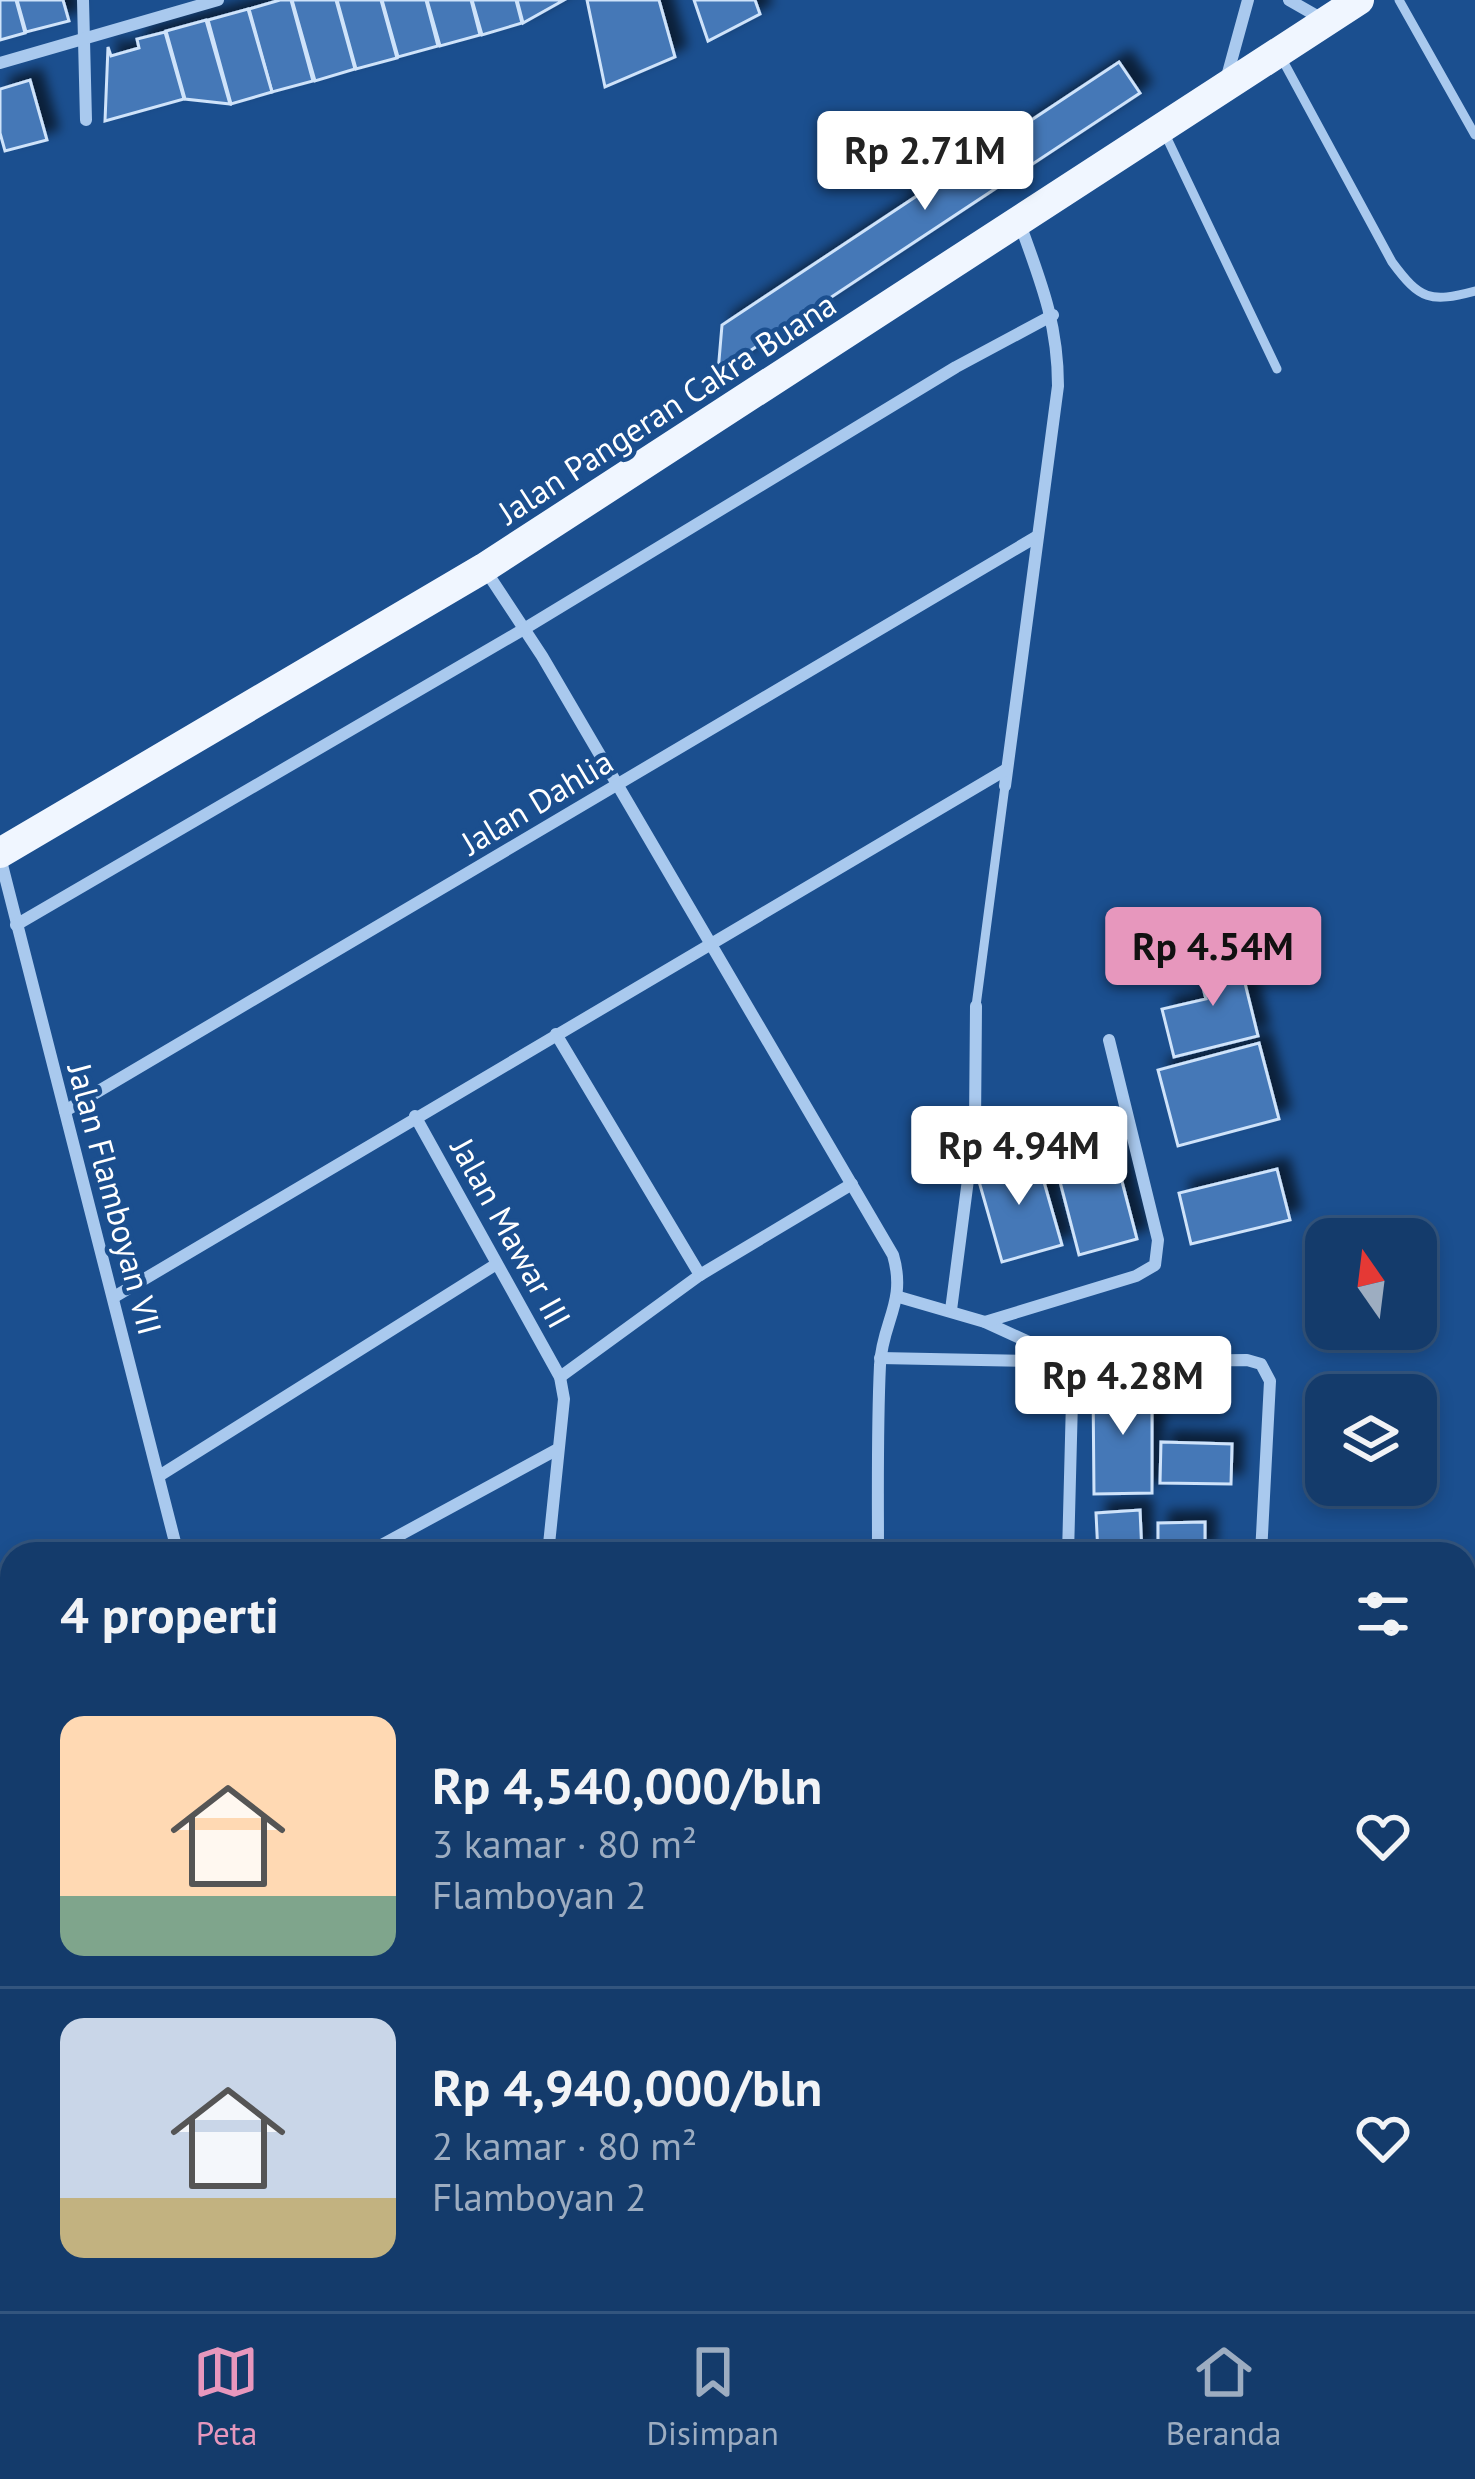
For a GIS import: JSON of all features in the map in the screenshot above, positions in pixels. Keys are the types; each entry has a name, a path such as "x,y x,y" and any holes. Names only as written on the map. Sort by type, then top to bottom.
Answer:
{"main road":[{"name":"Jalan Pangeran Cakra Buana","path":"0,855 484,568 1359,0"}],"street":[{"path":"83,0 86,120"},
{"path":"0,63 218,0"},
{"path":"1225,87 1248,0"},
{"path":"1288,0 1326,22"},
{"path":"1005,786 1058,386 1053,315 1019,223"},
{"path":"16,925 524,629 956,367 1053,315"},
{"name":"Jalan Dahlia","path":"65,1111 1036,537"},
{"path":"484,568 893,1255 899,1297 880,1358 878,1542"},
{"path":"114,1297 1007,769"},
{"name":"Jalan Flamboyan VII","path":"0,855 175,1542"},
{"path":"951,1310 975,1126 976,1006"},
{"path":"556,1034 700,1275"},
{"path":"985,1322 1136,1276 1155,1265 1159,1240 1109,1040"},
{"name":"Jalan Mawar III","path":"415,1116 560,1377"},
{"path":"549,1542 564,1399 560,1377 700,1275 852,1184"},
{"path":"159,1476 495,1265"},
{"path":"899,1297 985,1322 1073,1362"},
{"path":"880,1358 1247,1360 1266,1369 1270,1382 1262,1542"},
{"path":"1069,1542 1073,1362"},
{"path":"387,1542 556,1450"}],"lane":[{"path":"1399,0 1475,135"},
{"path":"1278,52 1413,290 1440,300 1475,291"},
{"path":"1162,127 1277,369"},
{"path":"976,1006 1005,786"}],"building":[{"path":"0,0 16,0 25,33 0,40"},
{"path":"17,0 63,0 69,21 26,32"},
{"path":"291,0 313,81 272,92 249,9"},
{"path":"292,0 336,0 355,69 315,81"},
{"path":"337,0 381,0 397,58 356,69"},
{"path":"382,0 426,0 438,46 398,57"},
{"path":"427,0 471,0 480,35 440,46"},
{"path":"472,0 516,0 522,23 482,35"},
{"path":"517,0 564,0 523,23"},
{"path":"587,0 659,0 675,57 605,87"},
{"path":"694,0 755,0 760,14 708,41"},
{"path":"248,9 272,92 231,104 208,20"},
{"path":"206,20 230,104 185,99 166,31"},
{"path":"165,32 184,99 105,121 108,47 111,56 139,48 137,39"},
{"path":"1119,62 1140,93 718,372 722,325"},
{"path":"30,80 47,140 5,151 0,89"},
{"path":"1237,951 1258,1036 1174,1057 1162,1009 1206,999 1196,961"},
{"path":"1259,1043 1279,1119 1178,1146 1158,1070"},
{"path":"1109,1132 1137,1239 1079,1255 1051,1147"},
{"path":"1036,1154 1062,1245 1002,1262 976,1171"},
{"path":"1277,1169 1290,1220 1191,1244 1179,1193"},
{"path":"1152,1383 1152,1493 1094,1494 1093,1384"},
{"path":"1161,1442 1232,1444 1231,1484 1160,1483"},
{"path":"1140,1510 1141,1542 1097,1542 1096,1513"},
{"path":"1205,1522 1205,1542 1158,1542 1158,1523"}]}
